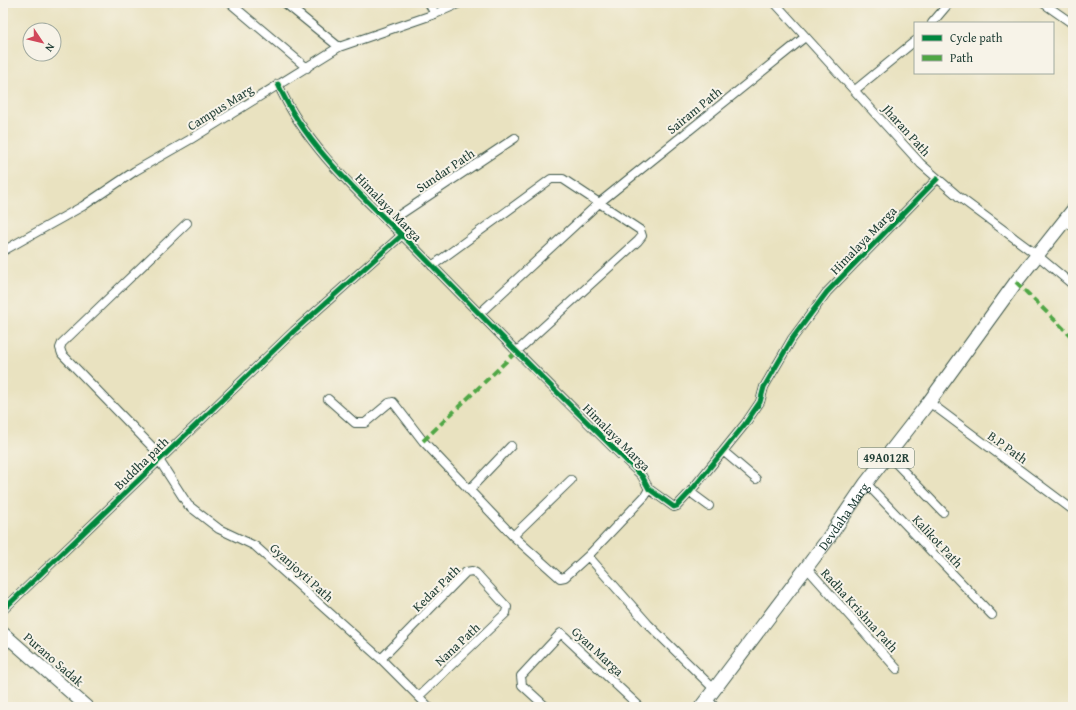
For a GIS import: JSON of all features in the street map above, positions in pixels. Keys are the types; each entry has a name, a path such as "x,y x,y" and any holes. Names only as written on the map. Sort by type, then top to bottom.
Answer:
{"main road":[{"name":"Devdaha Marg","path":"709,701 825,543 866,483 929,402 1037,255 1070,219"},
{"name":"Purano Sadak","path":"5,640 87,707"}],"street":[{"path":"230,3 307,68"},
{"path":"285,3 339,47"},
{"path":"429,3 435,14"},
{"name":"Campus Marg","path":"3,251 83,206 135,171 191,139 339,47 435,14 460,3"},
{"name":"Jharan Path","path":"775,3 921,164 959,197 1037,255 1073,285"},
{"path":"933,22 949,3"},
{"path":"1043,3 1073,24"},
{"name":"Sairam Path","path":"479,314 599,203 805,37"},
{"path":"855,90 914,42"},
{"name":"Himalaya Marga","path":"278,84 288,107 316,148 516,352 642,476 649,489 674,507 677,506 690,492 760,402 764,387 792,339 827,292 937,178"},
{"name":"Sundar Path","path":"389,222 515,138"},
{"path":"432,266 551,179 563,179 640,230 642,236 638,241 516,352"},
{"name":"Gyanjoyti Path","path":"187,223 62,343 60,348 62,354 161,459 192,509 219,529 255,546 381,659 430,707"},
{"name":"Buddha path","path":"3,610 294,331 402,235"},
{"path":"328,399 355,423 365,422 389,403 393,402 423,440 469,490 513,536 560,578 565,577 588,556 645,496 649,489"},
{"name":"B.P Path","path":"929,402 1073,510"},
{"path":"469,490 511,446"},
{"path":"723,451 756,479"},
{"path":"888,455 943,512"},
{"path":"513,536 571,480"},
{"name":"Kalikot Path","path":"866,483 992,616"},
{"path":"690,492 709,506"},
{"path":"588,556 648,624 709,701"},
{"name":"Radha Krishna Path","path":"806,567 897,669"},
{"name":"Kedar Path","path":"381,659 466,572 472,571 476,573 507,607"},
{"name":"Nana Path","path":"419,696 502,620 506,613 507,607"},
{"name":"Gyan Marga","path":"546,707 522,685 520,676 561,633 640,707"}],"marked path":[{"path":"1016,282 1073,338"},
{"path":"423,441 516,352"}],"cycle path":[{"path":"278,84 290,108 321,152 357,192 415,248 642,476 649,489 674,507 677,506 690,492 745,424 760,402 764,387 792,339 827,292 937,179"},
{"path":"3,610 294,331 402,235"}]}
